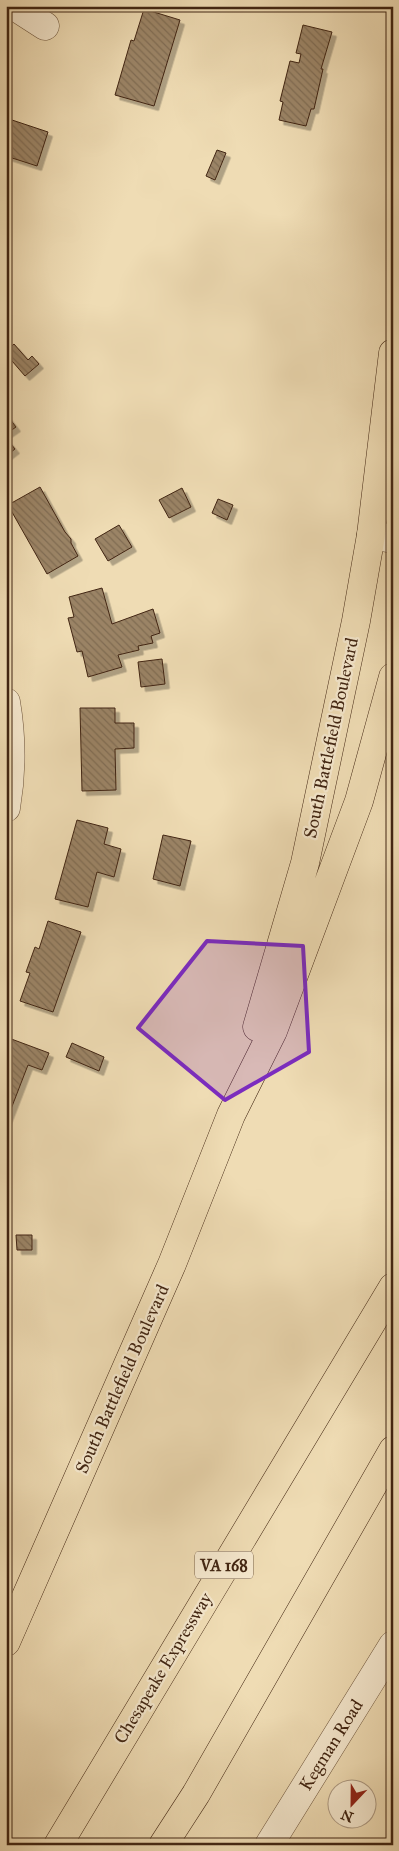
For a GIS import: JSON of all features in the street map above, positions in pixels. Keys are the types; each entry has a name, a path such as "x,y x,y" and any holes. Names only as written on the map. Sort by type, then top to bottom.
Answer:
{"main road":[{"name":"South Battlefield Boulevard","path":"6,1642 172,1264 231,1115 305,863 382,537 393,353"},
{"name":"South Battlefield Boulevard","path":"231,1115 274,1031 355,810 393,677"},
{"name":"Chesapeake Expressway","path":"58,1845 393,1287"},
{"path":"169,1845 196,1794 393,1450"},
{"path":"164,1845 196,1794"}],"street":[{"path":"14,6 44,26"},
{"path":"6,702 10,722 11,764 6,808"},
{"name":"Kegman Road","path":"269,1845 392,1650"}],"highlighted area":[{"path":"207,941 303,946 309,1052 225,1100 138,1028"}],"building":[{"path":"144,9 180,20 154,106 115,95 131,40 134,41"},
{"path":"303,25 332,32 321,69 323,69 314,109 311,109 306,126 279,120 283,102 280,101 290,61 299,63 301,54 296,53"},
{"path":"6,118 48,132 37,166 6,156"},
{"path":"217,150 226,153 215,180 206,176"},
{"path":"14,344 28,360 32,356 39,364 25,376 6,354 6,351"},
{"path":"6,414 16,427 6,434"},
{"path":"6,438 15,449 6,456"},
{"path":"40,487 65,532 71,539 71,543 78,556 47,574 8,505"},
{"path":"182,488 191,507 169,518 159,500"},
{"path":"218,499 233,505 227,520 212,513"},
{"path":"119,525 132,547 108,561 95,539"},
{"path":"102,588 112,624 153,609 160,633 151,636 153,643 138,646 139,650 118,655 122,667 88,677 82,651 77,652 68,618 74,617 69,597"},
{"path":"162,659 165,684 141,687 138,662"},
{"path":"80,708 115,708 115,723 134,723 134,748 115,749 116,790 82,791"},
{"path":"77,820 108,828 104,844 121,849 114,877 97,872 88,907 55,899"},
{"path":"163,835 191,841 180,886 153,879"},
{"path":"48,921 81,932 53,1012 20,1001 30,973 26,972 35,947 39,949"},
{"path":"6,1037 49,1053 42,1070 28,1065 6,1122"},
{"path":"72,1043 104,1057 99,1071 66,1057"},
{"path":"16,1235 32,1235 32,1250 17,1250"}]}
